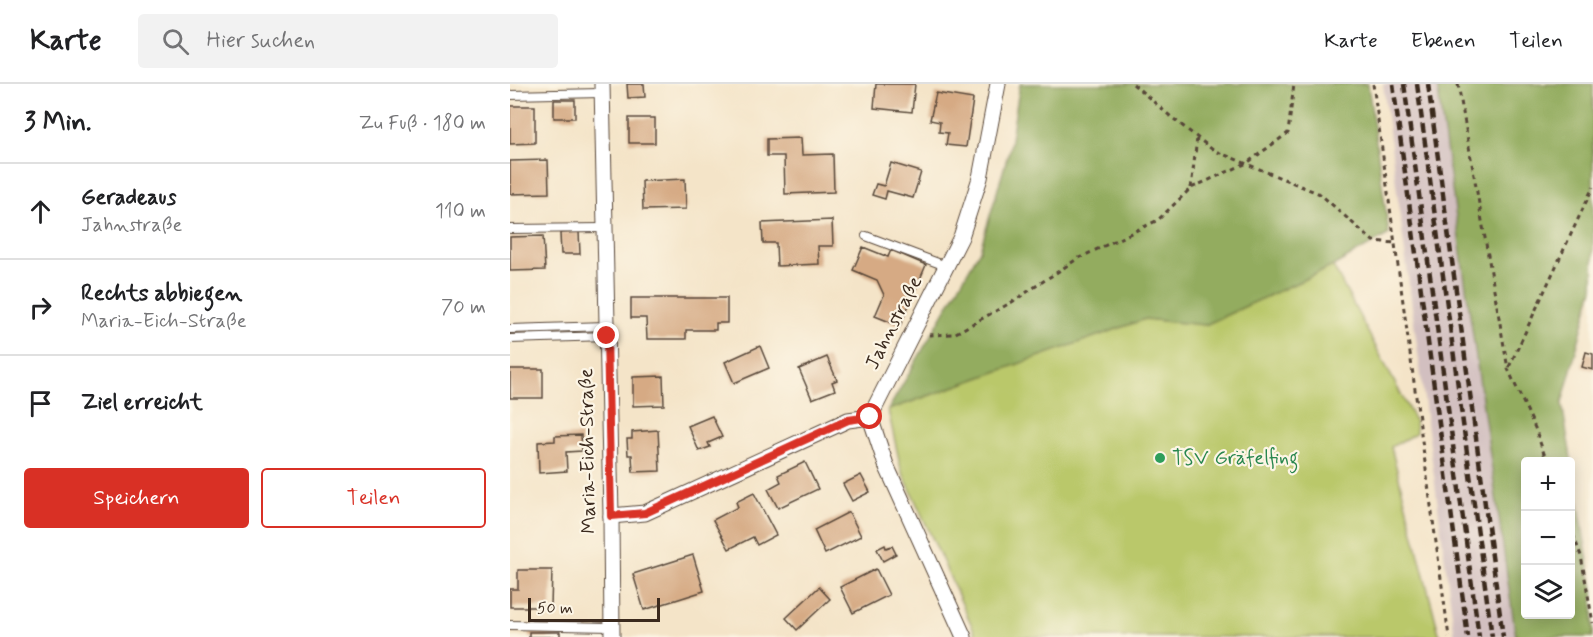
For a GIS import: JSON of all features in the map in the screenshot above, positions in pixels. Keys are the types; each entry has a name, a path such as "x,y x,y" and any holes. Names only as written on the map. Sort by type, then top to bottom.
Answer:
{"street":[{"name":"Jahnstraße","path":"870,417 961,237 980,178 998,84"},
{"name":"Maria-Eich-Straße","path":"602,89 612,632"},
{"path":"611,516 645,513 848,420 870,417 886,465 964,637"}],"lane":[{"path":"510,95 602,89"},
{"path":"510,229 605,228"},
{"path":"866,236 946,266"},
{"path":"510,329 607,331"},
{"path":"510,339 607,331"},
{"path":"510,625 612,632"}],"path":[{"path":"1133,84 1213,150 1320,194 1373,241 1395,243"},
{"path":"911,336 954,334 1012,302 1077,259 1158,220 1191,189 1247,163 1288,133 1294,84"},
{"path":"1373,84 1449,637"},
{"path":"1458,84 1508,369 1535,428 1545,457"},
{"path":"1191,189 1197,138"},
{"path":"1508,369 1593,187"},
{"path":"1575,540 1581,556 1593,623"}],"shaded area":[{"path":"1383,84 1438,84 1517,637 1455,637"}],"green space":[{"path":"1020,84 1368,84 1389,234 1333,266 1205,325 1145,319 888,410 980,250 1009,151"},
{"path":"1437,84 1593,84 1593,288 1562,403 1571,457 1521,457 1521,619 1575,619 1575,482 1593,592 1593,637 1516,637"},
{"name":"TSV Gräfelfing","path":"1333,266 1415,421 1416,433 1391,447 1440,637 977,637 901,469 888,410 1145,319 1205,325"}],"building":[{"path":"627,84 644,84 645,97 628,98"},
{"path":"876,84 915,84 912,112 874,108"},
{"path":"936,93 973,99 966,147 946,145 948,133 939,132 940,122 930,120"},
{"path":"554,100 575,100 575,118 554,118"},
{"path":"510,106 535,106 535,143 510,144"},
{"path":"629,118 655,118 655,143 629,143"},
{"path":"801,138 802,155 833,154 834,192 785,194 784,156 767,156 767,139"},
{"path":"548,160 549,193 510,194 510,161"},
{"path":"891,163 921,172 913,198 887,191 885,199 872,195 876,184 884,186"},
{"path":"685,179 686,209 643,210 642,181"},
{"path":"832,220 833,246 818,246 819,264 777,266 776,243 763,243 762,223"},
{"path":"579,232 580,254 561,254 560,233"},
{"path":"543,236 545,270 510,271 510,237"},
{"path":"863,247 888,257 891,250 926,265 900,326 875,316 884,295 877,280 853,270"},
{"path":"631,298 727,298 727,323 716,323 716,330 686,330 686,339 647,339 646,318 631,318"},
{"path":"760,346 769,368 734,383 725,362"},
{"path":"1586,352 1593,354 1593,370 1582,367"},
{"path":"827,357 837,380 832,382 835,390 812,399 799,369"},
{"path":"510,369 543,369 543,398 510,398"},
{"path":"663,376 664,405 633,406 633,377"},
{"path":"712,416 722,437 708,443 710,447 699,451 688,426"},
{"path":"658,430 660,471 633,472 632,455 628,455 627,439 632,439 632,432"},
{"path":"581,435 582,451 566,452 567,471 539,473 538,442 555,441 555,436"},
{"path":"805,462 818,489 778,508 768,489 781,482 778,475"},
{"path":"861,475 870,492 852,501 843,484"},
{"path":"754,493 776,535 757,545 753,537 729,549 713,520 738,507 736,502"},
{"path":"849,512 861,536 825,554 814,530"},
{"path":"885,545 886,548 892,546 896,554 883,561 877,549"},
{"path":"693,555 704,591 644,610 633,574"},
{"path":"876,569 889,595 853,613 840,587"},
{"path":"518,570 552,570 551,607 510,607 510,589 518,589"},
{"path":"819,587 830,599 797,630 786,618"},
{"path":"529,632 560,632 560,637 529,637"}],"railway":[{"path":"1393,84 1468,637"},
{"path":"1404,84 1479,637"},
{"path":"1417,84 1492,637"},
{"path":"1428,84 1503,637"}],"place":[{"name":"TSV Gräfelfing","path":"1160,458"}],"route":[{"path":"607,336 611,516 645,513 848,420 870,417"}]}
